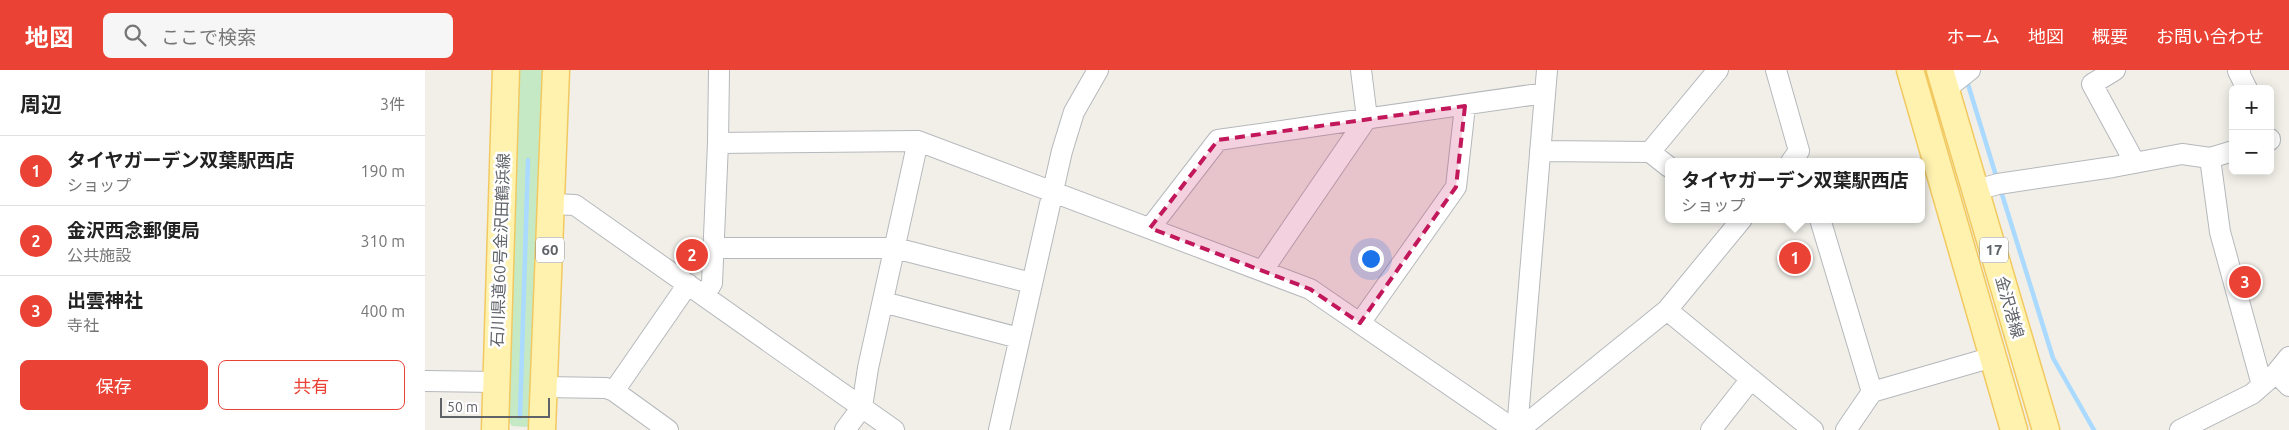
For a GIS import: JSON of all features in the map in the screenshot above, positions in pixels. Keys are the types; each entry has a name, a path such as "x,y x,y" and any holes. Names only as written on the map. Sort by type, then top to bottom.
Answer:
{"main road":[{"name":"石川県道60号金沢田鶴浜線","path":"495,430 506,70"},
{"name":"60","path":"542,430 556,70"},
{"name":"金沢港線","path":"1911,70 2014,430"},
{"name":"金沢港線","path":"1957,76 1991,186 2045,430"}],"street":[{"path":"614,391 696,290 712,283 719,70"},
{"path":"999,430 1062,151 1074,112 1098,70"},
{"path":"1263,270 1367,118 1361,70"},
{"path":"1517,430 1547,70"},
{"path":"1650,152 1717,70"},
{"path":"1777,70 1798,158"},
{"path":"2115,70 2092,84 2135,163"},
{"path":"2240,70 2245,85"},
{"path":"1150,228 1218,140 1545,93"},
{"path":"1360,323 1456,187 1465,106"},
{"path":"718,143 918,141 1310,289 1517,430"},
{"path":"845,430 862,407 868,368 918,141"},
{"path":"1540,151 1650,152 1665,164"},
{"path":"1991,186 2182,154 2211,158 2229,152"},
{"path":"2211,158 2220,232 2276,381"},
{"path":"551,204 575,205 894,430"},
{"path":"1517,430 1667,310 1737,223"},
{"path":"1821,223 1872,392"},
{"path":"713,248 895,248 1031,283"},
{"path":"883,302 1019,338"},
{"path":"1667,310 1813,430"},
{"path":"1846,430 1872,392 1993,357"},
{"path":"2180,430 2276,381 2289,357"},
{"path":"1711,430 1751,379"},
{"path":"425,381 496,382"},
{"path":"544,387 605,388 614,391 669,430"}],"highlighted area":[{"path":"1465,106 1456,187 1360,323 1310,289 1150,228 1218,140"}],"green space":[{"path":"520,70 545,70 530,425 527,427 512,426 508,420"}],"waterway":[{"path":"1967,81 1997,179"},
{"path":"520,417 528,160"},
{"path":"2000,188 2053,358 2094,430"}],"place":[{"name":"金沢西念郵便局","path":"692,255"},
{"name":"タイヤガーデン双葉駅西店","path":"1795,258"},
{"name":"出雲神社","path":"2245,282"}]}
